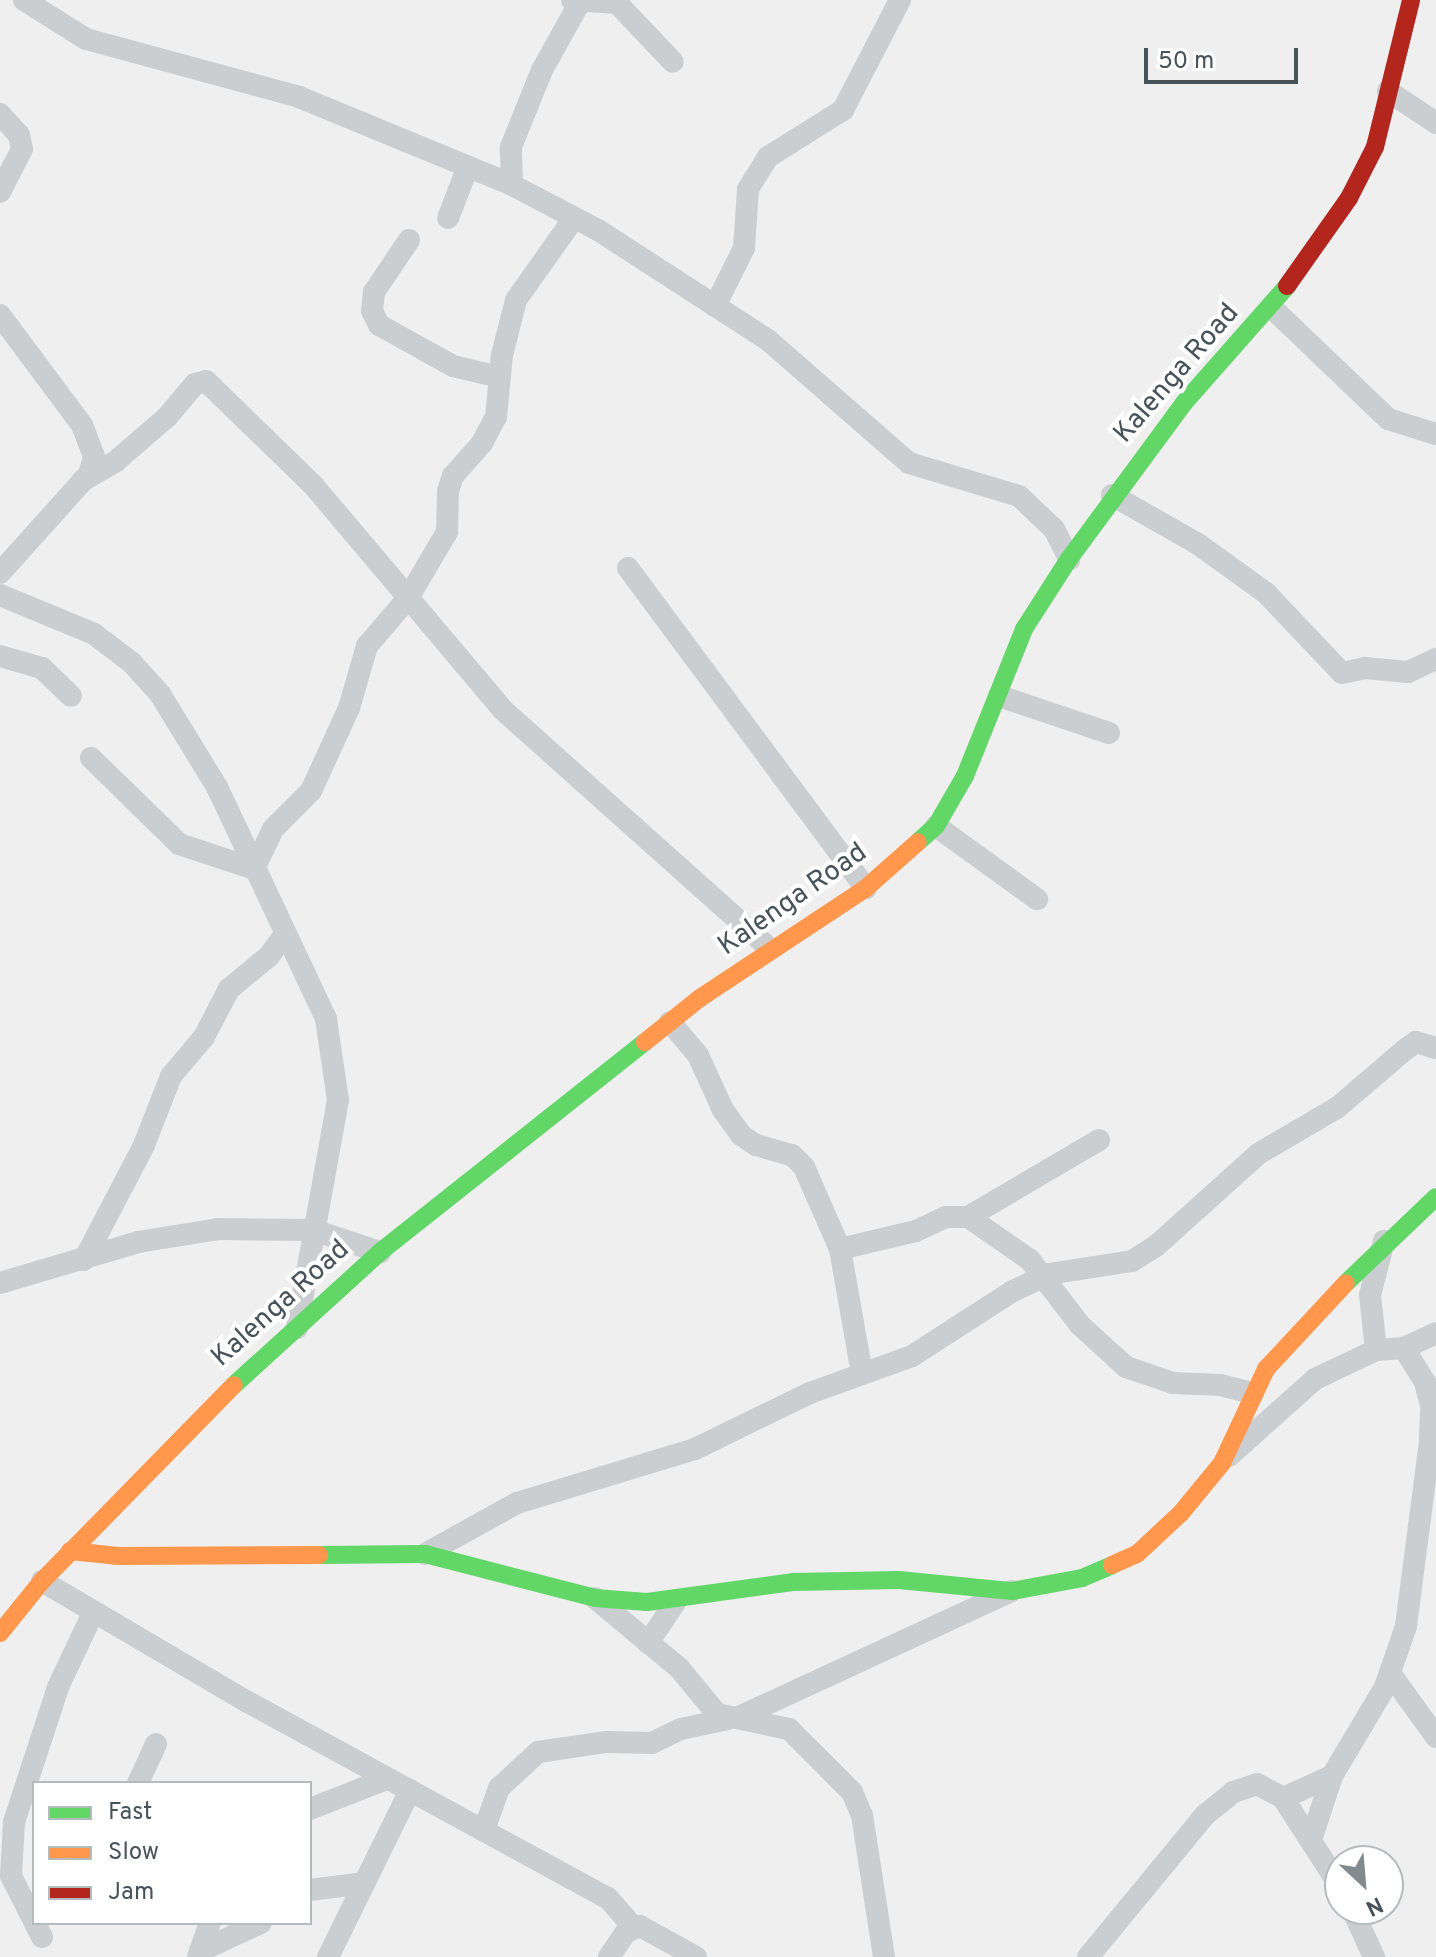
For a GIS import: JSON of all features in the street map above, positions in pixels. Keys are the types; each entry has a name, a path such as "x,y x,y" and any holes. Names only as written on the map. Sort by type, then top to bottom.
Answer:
{"main road":[{"name":"Kalenga Road","path":"0,1633 42,1581 198,1417 380,1252 670,1022 770,949 866,888 936,826 999,696 1024,629 1069,559 1112,495 1184,403 1272,308 1349,198 1375,147 1411,0"},
{"path":"70,1551 119,1556 425,1554 595,1598 676,1601 780,1584 867,1580 1012,1591 1082,1578 1137,1554 1181,1513 1222,1463 1253,1393 1305,1323 1384,1241 1436,1197"}],"street":[{"path":"24,0 86,39 299,97 512,185 574,218 768,340 909,463 987,483 1037,509 1069,559"},
{"path":"715,306 744,248 748,189 768,157 843,110 900,0"},
{"path":"512,185 511,147 542,70 576,1 617,3 673,62"},
{"path":"1388,91 1436,123"},
{"path":"0,114 19,135 22,149 0,192"},
{"path":"448,218 467,169"},
{"path":"254,869 273,829 311,791 349,708 367,646 408,598 447,532 448,491 453,476 491,430 516,300 574,218"},
{"path":"409,240 374,292 372,311 379,325 453,366 499,377"},
{"path":"1272,308 1388,419 1436,434"},
{"path":"0,315 82,425 94,457 82,481 0,573"},
{"path":"82,481 116,461 167,417 195,384 206,381 313,485 503,710 770,949"},
{"path":"1112,495 1198,544 1266,593 1342,673 1365,668 1408,672 1436,659"},
{"path":"628,568 866,888"},
{"path":"0,595 94,634 132,663 188,734 326,1019 336,1063 338,1100 313,1230 313,1257 297,1329"},
{"path":"0,656 42,668 71,696"},
{"path":"999,696 1109,733"},
{"path":"91,758 179,844 254,869"},
{"path":"936,826 1037,899"},
{"path":"84,1260 144,1145 171,1076 211,1026 220,1001 285,934"},
{"path":"670,1022 698,1055 723,1110 741,1135 756,1145 792,1155 804,1167 840,1249 862,1374"},
{"path":"425,1554 517,1503 695,1449 862,1374 912,1356 1042,1277 1073,1268 1119,1266 1147,1253 1258,1154 1338,1107 1426,1045 1436,1024"},
{"path":"840,1249 916,1231 946,1217 968,1217 1099,1140"},
{"path":"968,1217 1030,1260 1080,1325 1126,1367 1173,1383 1220,1385 1253,1393"},
{"path":"0,1283 138,1242 218,1229 313,1230 380,1252"},
{"path":"1376,1350 1370,1295 1384,1241"},
{"path":"1222,1463 1315,1379 1376,1350 1404,1348 1436,1333"},
{"path":"1404,1348 1436,1371"},
{"path":"1312,1837 1332,1776 1390,1673 1406,1626 1430,1440 1431,1405 1425,1382 1404,1348"},
{"path":"42,1581 386,1779 608,1898 633,1927 659,1934 696,1957"},
{"path":"484,1830 499,1788 538,1752 606,1742 652,1743 681,1729 735,1718 1012,1591"},
{"path":"595,1598 688,1677 717,1714 789,1729 815,1750 852,1792 862,1815 884,1957"},
{"path":"648,1643 676,1601"},
{"path":"32,1919 11,1876 12,1834 58,1687 93,1613"},
{"path":"1390,1673 1436,1737"},
{"path":"139,1781 156,1744"},
{"path":"1283,1798 1332,1776"},
{"path":"312,1808 386,1779"},
{"path":"1088,1957 1205,1815 1233,1792 1257,1784 1283,1798 1324,1858"},
{"path":"328,1957 410,1790"},
{"path":"312,1890 365,1883"},
{"path":"199,1954 209,1925"},
{"path":"199,1954 257,1925"},
{"path":"1359,1925 1374,1957"},
{"path":"609,1957 633,1927"}],"traffic: fast":[{"path":"918,842 936,826 965,776 1024,629 1069,559 1184,403 1287,286"},
{"path":"234,1385 380,1252 645,1042"},
{"path":"1346,1283 1436,1197"},
{"path":"319,1555 425,1554 595,1598 647,1602 793,1582 899,1580 1012,1591 1082,1578 1112,1565"}],"traffic: slow":[{"path":"645,1042 700,998 866,888 918,842"},
{"path":"1112,1565 1137,1554 1181,1513 1222,1463 1266,1369 1346,1283"},
{"path":"0,1633 42,1581 234,1385"},
{"path":"70,1551 119,1556 319,1555"}],"traffic: jam":[{"path":"1287,286 1349,198 1375,147 1411,0"}]}
